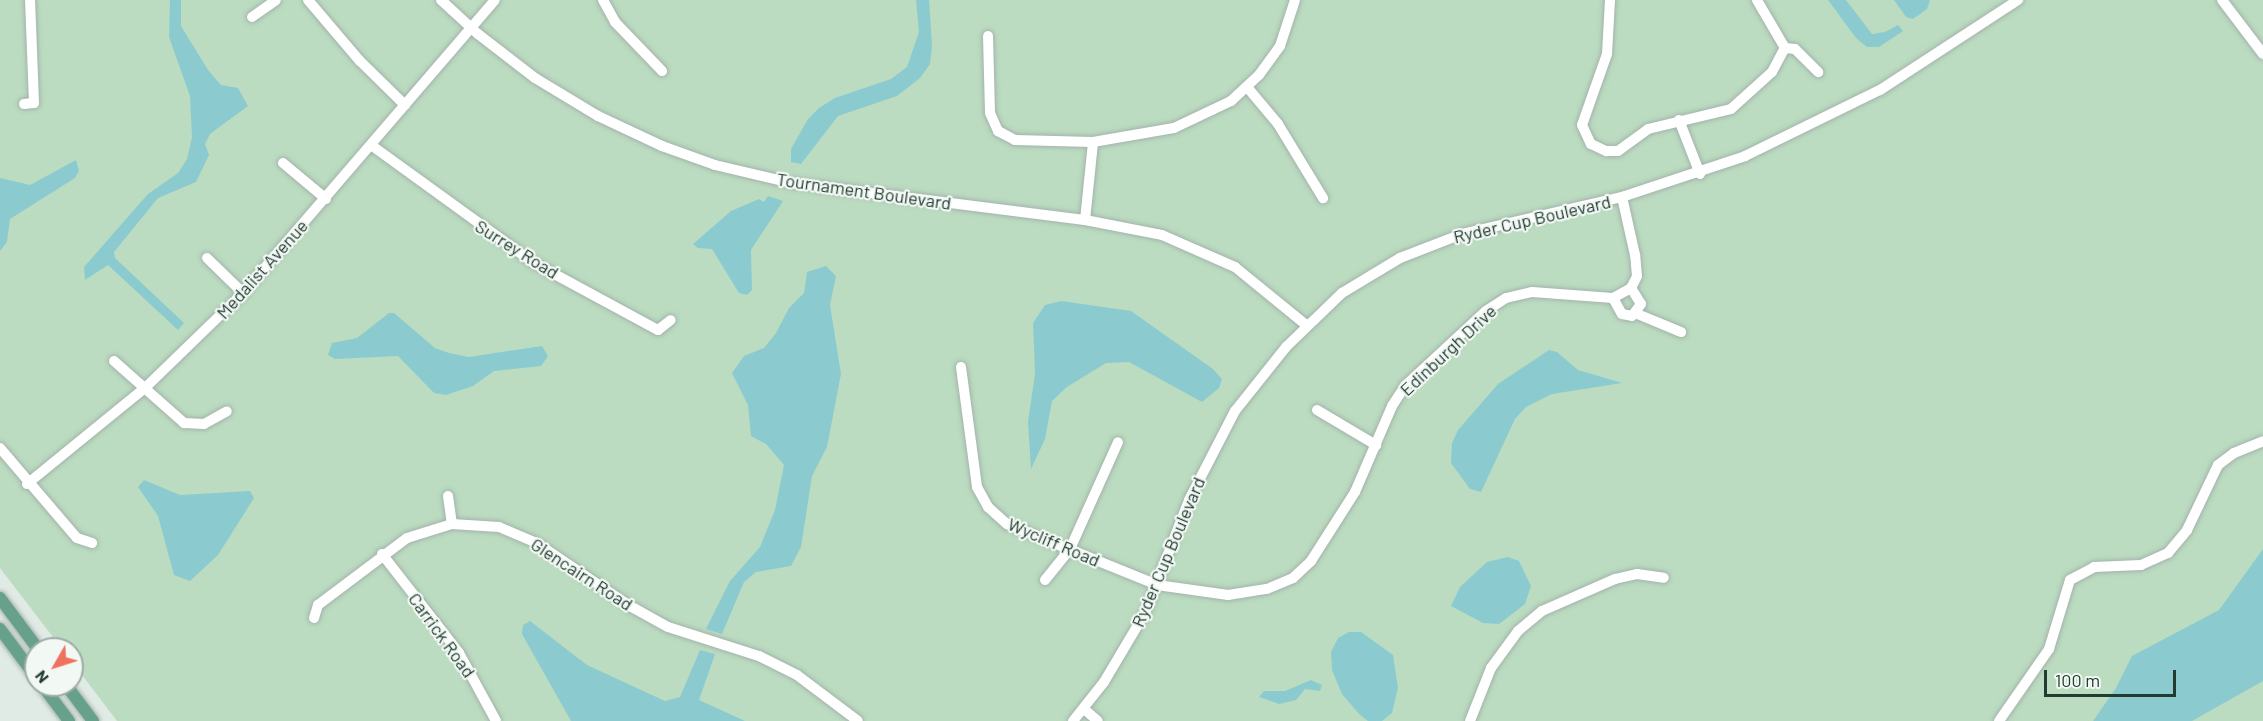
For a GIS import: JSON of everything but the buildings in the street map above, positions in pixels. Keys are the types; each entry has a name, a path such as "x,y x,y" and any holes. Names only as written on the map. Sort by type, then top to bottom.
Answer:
{"main road":[{"path":"0,598 29,637"},
{"path":"0,629 24,661"},
{"path":"51,697 69,721"},
{"path":"75,697 93,721"}],"street":[{"path":"24,104 34,103 30,0"},
{"path":"252,17 276,0"},
{"path":"308,0 360,61 405,105"},
{"name":"Tournament Boulevard","path":"441,0 470,28 535,78 598,116 715,165 803,184 1085,220 1162,235 1212,254 1256,283 1306,325"},
{"name":"Medalist Avenue","path":"27,484 147,386 243,293 495,0"},
{"path":"603,0 615,22 662,71"},
{"path":"988,36 990,113 998,131 1015,140 1093,142 1194,121 1247,87 1280,46 1296,0"},
{"path":"1611,0 1607,54 1585,113 1584,133 1597,148 1618,151 1648,129 1721,112 1741,102 1772,72 1785,48"},
{"path":"1757,0 1785,48"},
{"name":"Ryder Cup Boulevard","path":"1073,721 1084,709 1134,632 1157,585 1189,500 1223,432 1262,376 1306,325 1362,279 1435,243 1480,228 1622,197 1700,174 1852,105 2018,0"},
{"path":"2222,0 2263,54"},
{"path":"1785,48 1795,49 1818,72"},
{"path":"1247,87 1278,124 1323,198"},
{"path":"1679,120 1700,174"},
{"path":"1085,220 1093,142"},
{"name":"Surrey Road","path":"371,145 534,263 658,330 671,320"},
{"path":"283,163 326,199"},
{"path":"1622,197 1635,255 1636,276 1631,288 1613,298 1622,314 1635,313 1682,332"},
{"path":"207,258 243,293"},
{"path":"1631,288 1641,304 1635,313"},
{"name":"Edinburgh Drive","path":"1157,585 1228,595 1267,589 1293,578 1311,561 1355,492 1405,386 1499,302 1544,291 1613,298"},
{"path":"114,361 129,377 147,386 173,417 184,423 204,424 227,411"},
{"name":"Wycliff Road","path":"961,368 971,453 982,499 1007,524 1157,585"},
{"path":"1317,410 1376,445"},
{"path":"1999,721 2049,648 2070,580 2094,567 2141,566 2168,553 2187,530 2218,465 2234,453 2263,441"},
{"path":"1045,580 1070,549 1118,442"},
{"path":"0,448 27,484 46,498 77,538 92,543"},
{"path":"448,496 452,524"},
{"name":"Glencairn Road","path":"314,618 318,605 382,554 407,538 452,524 479,524 512,531 645,615 691,635 759,656 797,675 858,721"},
{"name":"Carrick Road","path":"382,554 459,653 496,721"},
{"path":"1470,721 1491,668 1518,631 1542,611 1615,579 1637,574 1664,578"},
{"path":"1084,709 1098,721"}],"green space":[{"path":"0,0 2263,0 2263,721 117,721 84,678 84,637 53,637 0,568"}],"water":[{"path":"170,0 181,0 181,26 208,70 221,85 238,88 248,106 210,134 205,144 209,155 196,182 158,198 114,252 115,258 184,323 178,330 108,265 85,280 84,267 148,194 178,173 187,159 192,137 190,96 169,37"},
{"path":"916,0 929,0 932,46 930,64 920,78 897,96 838,116 801,164 791,162 791,149 808,119 819,108 835,98 891,79 907,67 919,32"},
{"path":"1828,0 1846,0 1872,34 1885,32 1898,25 1903,31 1879,47 1867,47 1856,38"},
{"path":"1894,0 1930,0 1927,9 1913,19 1906,17"},
{"path":"76,160 79,171 75,178 10,219 7,242 0,251 0,178 30,185"},
{"path":"768,196 783,201 751,250 752,290 747,295 739,293 712,249 698,248 693,244 731,211 759,199 764,202"},
{"path":"826,266 836,276 830,305 841,374 827,447 812,476 801,547 791,566 756,572 744,582 722,634 706,629 730,581 760,547 775,510 784,465 766,444 751,436 748,405 732,373 744,356 764,348 776,333 789,308 804,293 807,272"},
{"path":"1061,301 1131,311 1213,369 1222,379 1219,388 1202,402 1129,362 1106,363 1067,387 1052,401 1045,439 1031,469 1028,422 1035,374 1033,323 1045,305"},
{"path":"389,313 394,313 435,348 449,353 469,357 542,346 548,356 541,366 494,371 473,386 446,395 434,393 398,356 335,359 328,355 332,343 357,338"},
{"path":"1549,350 1557,352 1578,370 1622,383 1552,394 1526,407 1515,419 1481,492 1470,489 1451,463 1452,443 1458,430 1498,384"},
{"path":"144,480 180,495 250,491 254,498 218,555 190,581 174,575 158,516 138,487"},
{"path":"2263,549 2263,681 2192,721 2093,721 2116,688 2132,656 2219,610"},
{"path":"1508,557 1519,561 1531,586 1525,604 1499,624 1483,623 1451,606 1460,587 1487,562"},
{"path":"530,621 587,665 665,701 680,697 700,650 715,654 699,700 745,721 571,721 522,634 523,625"},
{"path":"1349,632 1361,632 1393,655 1398,688 1392,713 1382,721 1368,721 1359,714 1342,694 1332,670 1331,652 1338,638"},
{"path":"1311,680 1322,685 1320,691 1305,689 1296,700 1279,704 1259,697 1264,691 1285,691"}]}
